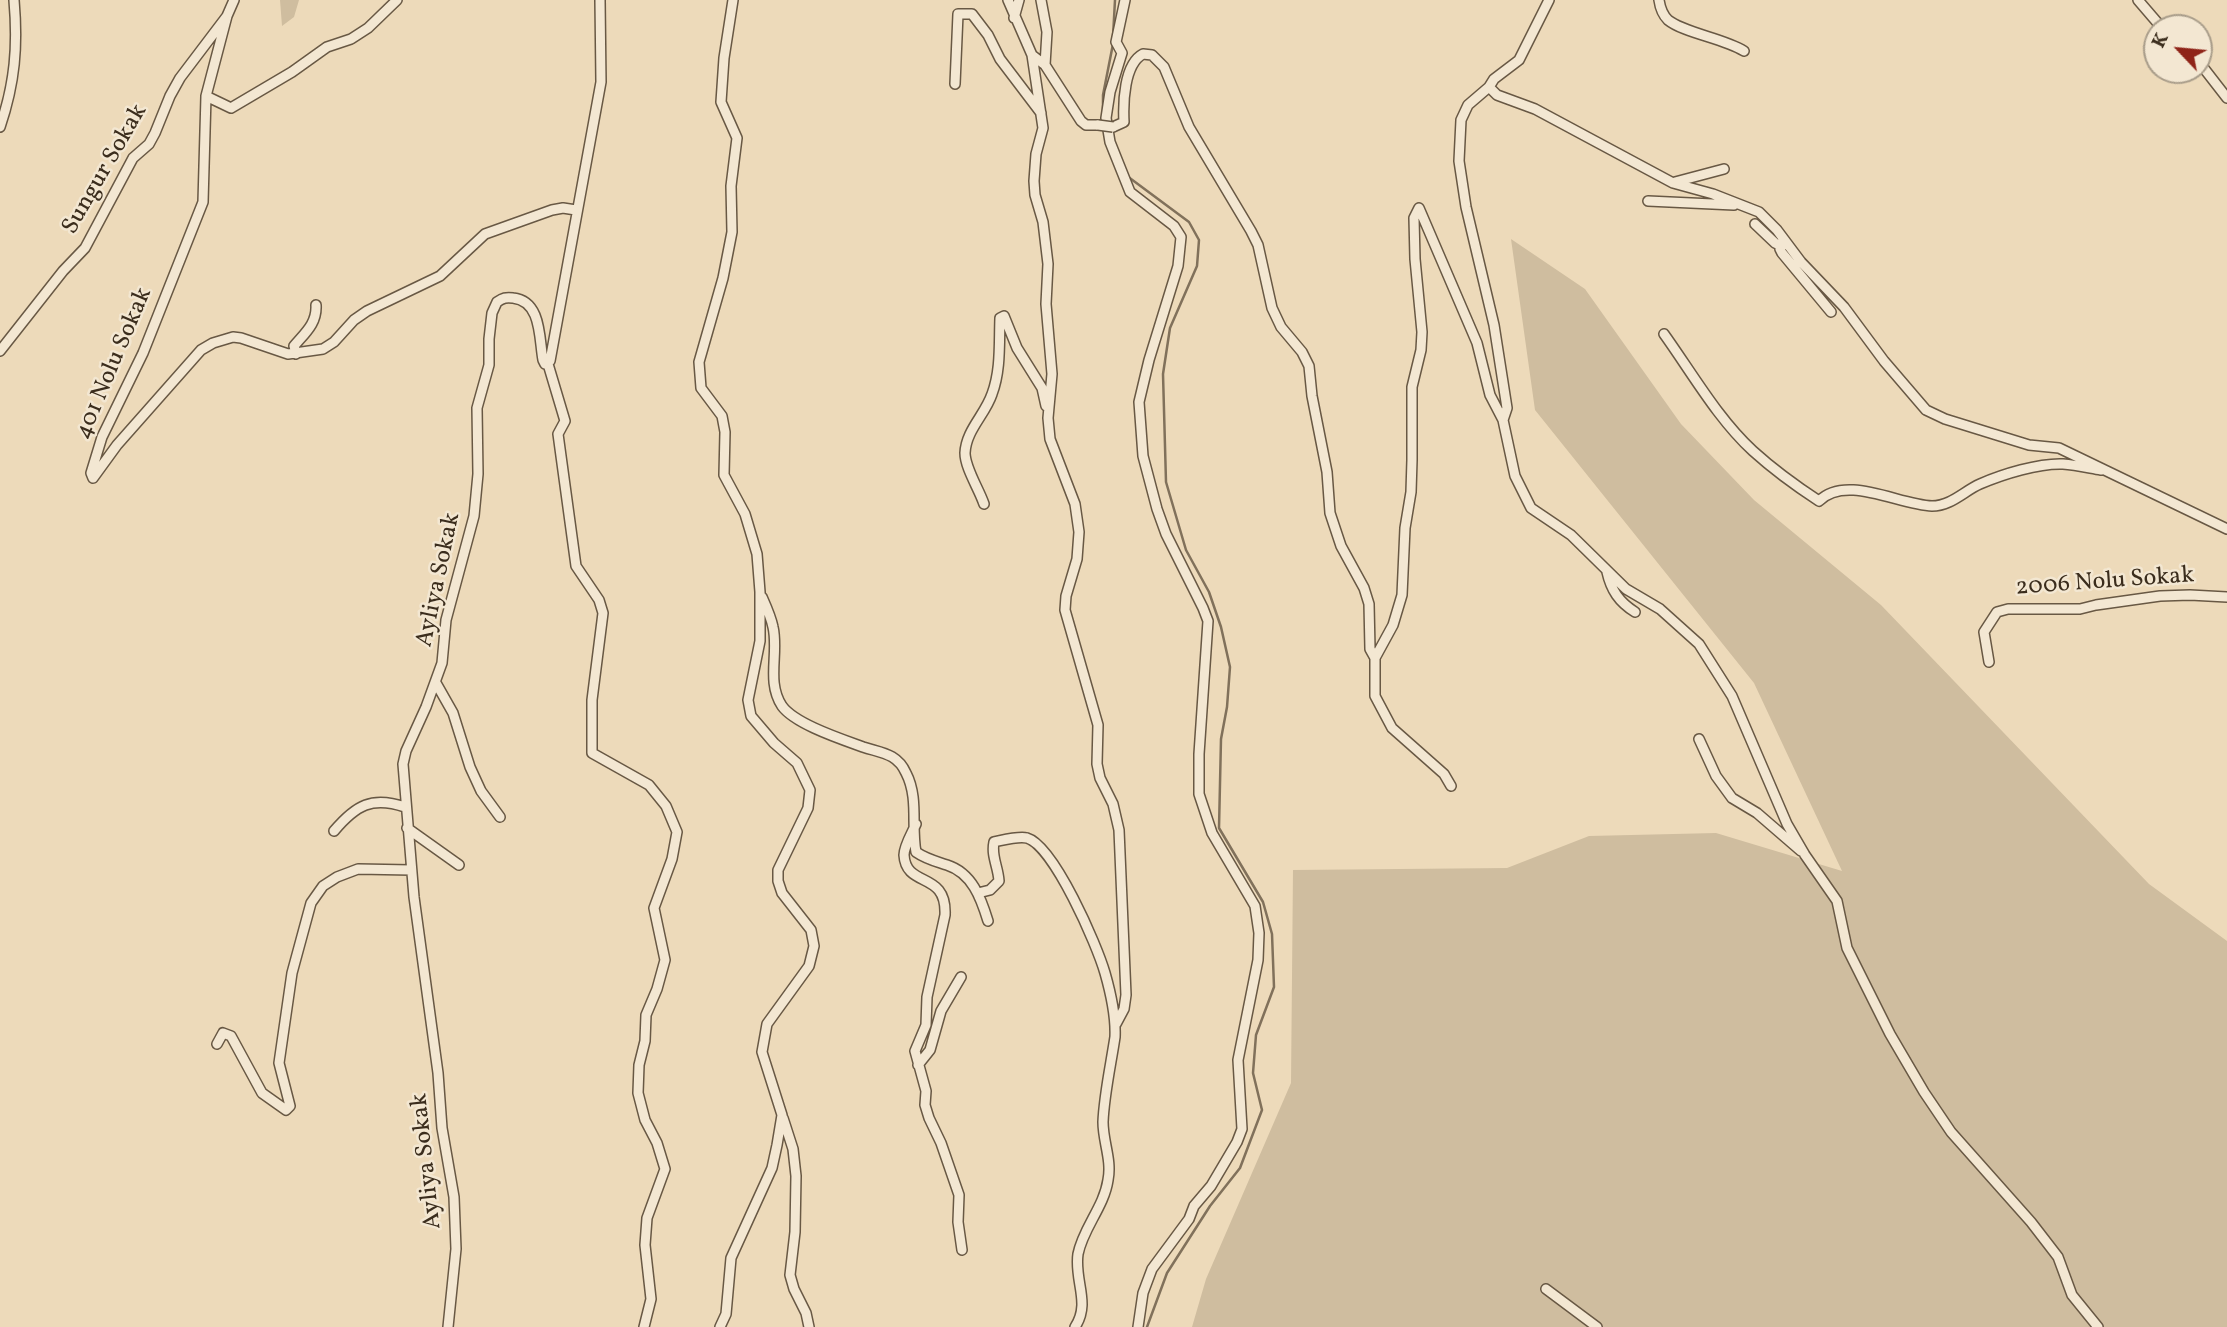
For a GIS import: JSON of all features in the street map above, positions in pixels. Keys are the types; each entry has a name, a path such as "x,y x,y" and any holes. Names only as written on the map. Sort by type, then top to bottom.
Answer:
{"street":[{"path":"0,127 8,103 17,42 13,0"},
{"name":"Sungur Sokak","path":"0,351 63,271 85,248 133,158 149,144 180,78 226,16 234,0"},
{"path":"206,96 231,108 292,72 327,47 351,39 368,29 397,0"},
{"path":"600,0 601,82 548,364 565,421 558,434 569,499 576,566 599,600 603,613 592,700 592,753 649,785 666,806 677,832 672,859 654,908 665,960 646,1015 645,1041 639,1065 638,1093 645,1120 657,1143 665,1169 647,1218 645,1245 651,1299 644,1327"},
{"path":"733,0 724,58 721,102 737,138 731,186 733,232 699,362 701,388 722,416 725,432 724,475 745,514 757,554 760,641 748,700 751,716 774,743 797,763 810,790 808,808 778,870 778,881 782,893 810,930 814,946 809,966 767,1024 762,1052 793,1149 796,1176 795,1232 790,1275 809,1327"},
{"path":"1008,0 1031,55 1043,128 1036,154 1034,181 1048,264 1046,304 1052,374 1048,418"},
{"path":"1014,18 1019,0"},
{"path":"1041,0 1047,32 1045,65"},
{"path":"1125,0 1116,42 1122,53 1110,92 1106,118 1108,135 1130,192 1174,226 1181,237 1178,266 1139,401 1143,456 1166,534 1208,621 1199,794 1212,834 1255,906 1259,933 1258,960 1238,1060 1242,1129 1211,1186 1194,1206 1189,1219 1152,1269 1143,1293 1138,1327"},
{"path":"1503,419 1507,408 1494,325 1464,196 1459,161 1461,120 1468,105 1489,87 1494,79 1519,60 1549,0"},
{"path":"1659,0 1660,9 1668,20 1733,44 1744,51"},
{"path":"2138,0 2150,14"},
{"path":"955,84 958,14 972,14 988,34 1000,59 1041,114"},
{"name":"401 Nolu Sokak","path":"226,16 206,96 203,202 144,353 102,437 91,473 93,478 117,444 201,350 233,337 275,351 296,354 323,349 367,311 440,276 485,234 552,210 576,210"},
{"path":"1031,55 1045,65 1086,125 1113,127 1124,122 1123,103 1133,62 1143,54 1153,55 1164,67 1189,127 1258,246 1272,308 1281,327 1302,352 1309,366 1327,472 1330,513 1341,547 1364,588 1369,604 1370,649 1375,657"},
{"path":"2213,80 2227,99"},
{"path":"1489,87 1497,95 1535,109 1672,183 1746,205 1759,212 1844,307 1884,361 1926,410 1945,419 2029,445 2059,447 2227,529"},
{"path":"1672,183 1724,169"},
{"path":"1648,201 1746,205"},
{"path":"1451,786 1444,774 1392,728 1375,695 1375,657 1393,625 1402,595 1412,460 1411,396 1423,332 1415,259 1414,218 1419,208 1477,343 1490,395 1503,419 1515,476 1531,508 1570,536 1626,589 1660,608 1699,644 1732,696 1804,855 1837,901 1847,948 1890,1034 1951,1132 2031,1222 2058,1257 2072,1295 2098,1327"},
{"path":"1755,224 1779,245 1784,242"},
{"path":"1784,242 1780,249 1782,253 1831,312"},
{"name":"Ayliya Sokak","path":"448,1327 456,1249 454,1197 442,1128 438,1073 411,870 402,775 406,751 436,683 443,654 446,620 474,516 478,474 477,408 489,365 492,313 500,299 520,299 531,309 538,323 544,360 548,364"},
{"path":"296,354 294,346 317,316 316,305"},
{"path":"984,504 967,467 966,446 970,433 994,391 1000,318 1004,316 1017,348 1042,388 1050,439 1074,498 1079,532 1077,559 1066,596 1065,610 1098,725 1097,764 1100,778 1113,804 1119,830 1126,995 1124,1009 1116,1024"},
{"path":"1664,334 1718,411 1751,450 1787,480 1819,501 1826,494 1843,490 1865,491 1919,505 1935,506 1947,503 1980,484 2043,465 2065,464 2109,471"},
{"path":"1607,572 1615,595 1623,605 1634,612"},
{"path":"760,592 774,626 775,681 783,708 806,723 890,754 900,762 908,775 911,788 916,824 913,839 916,852 928,860 950,865 961,872 978,893 988,921"},
{"name":"2006 Nolu Sokak","path":"1989,662 1984,632 1997,612 2008,608 2080,609 2160,596 2227,597"},
{"path":"436,683 453,713 470,767 481,791 500,817"},
{"path":"1699,739 1716,776 1732,798 1757,813 1804,855"},
{"path":"334,831 349,815 374,801 388,801 405,807"},
{"path":"916,824 904,853 907,867 917,876 940,888 946,901 927,997 926,1025 915,1051 926,1091 925,1105 959,1195 958,1222 962,1250"},
{"path":"407,828 459,864"},
{"path":"978,893 990,890 999,881 998,867 992,855 995,842 1026,838 1048,854 1095,945 1111,996 1116,1024 1103,1122 1109,1177 1106,1191 1087,1228 1078,1254 1083,1308 1075,1327"},
{"path":"217,1044 223,1033 231,1036 262,1093 286,1110 290,1106 279,1063 292,972 312,903 323,886 337,877 359,869 411,870"},
{"path":"918,1065 930,1050 941,1011 961,977"},
{"path":"720,1327 726,1314 731,1258 772,1168 782,1115"},
{"path":"1546,1289 1597,1327"}],"shaded area":[{"path":"280,0 299,0 294,17 282,26"},
{"path":"1511,239 1585,289 1681,424 1754,500 1881,605 2149,884 2227,941 2227,1327 1192,1327 1206,1279 1291,1083 1293,870 1507,868 1589,836 1716,833 1842,871 1754,683 1535,410"}],"waterway":[{"path":"1113,37 1115,0"},
{"path":"1103,110 1103,95 1113,44"},
{"path":"1106,141 1110,154"},
{"path":"1127,176 1189,222 1199,240 1197,266 1170,328 1163,374 1166,482 1186,550 1209,592 1221,627 1230,667 1221,739 1219,828 1263,902 1272,934 1274,987 1256,1035 1253,1073 1262,1110 1240,1168 1210,1206 1167,1273 1147,1327"}]}
